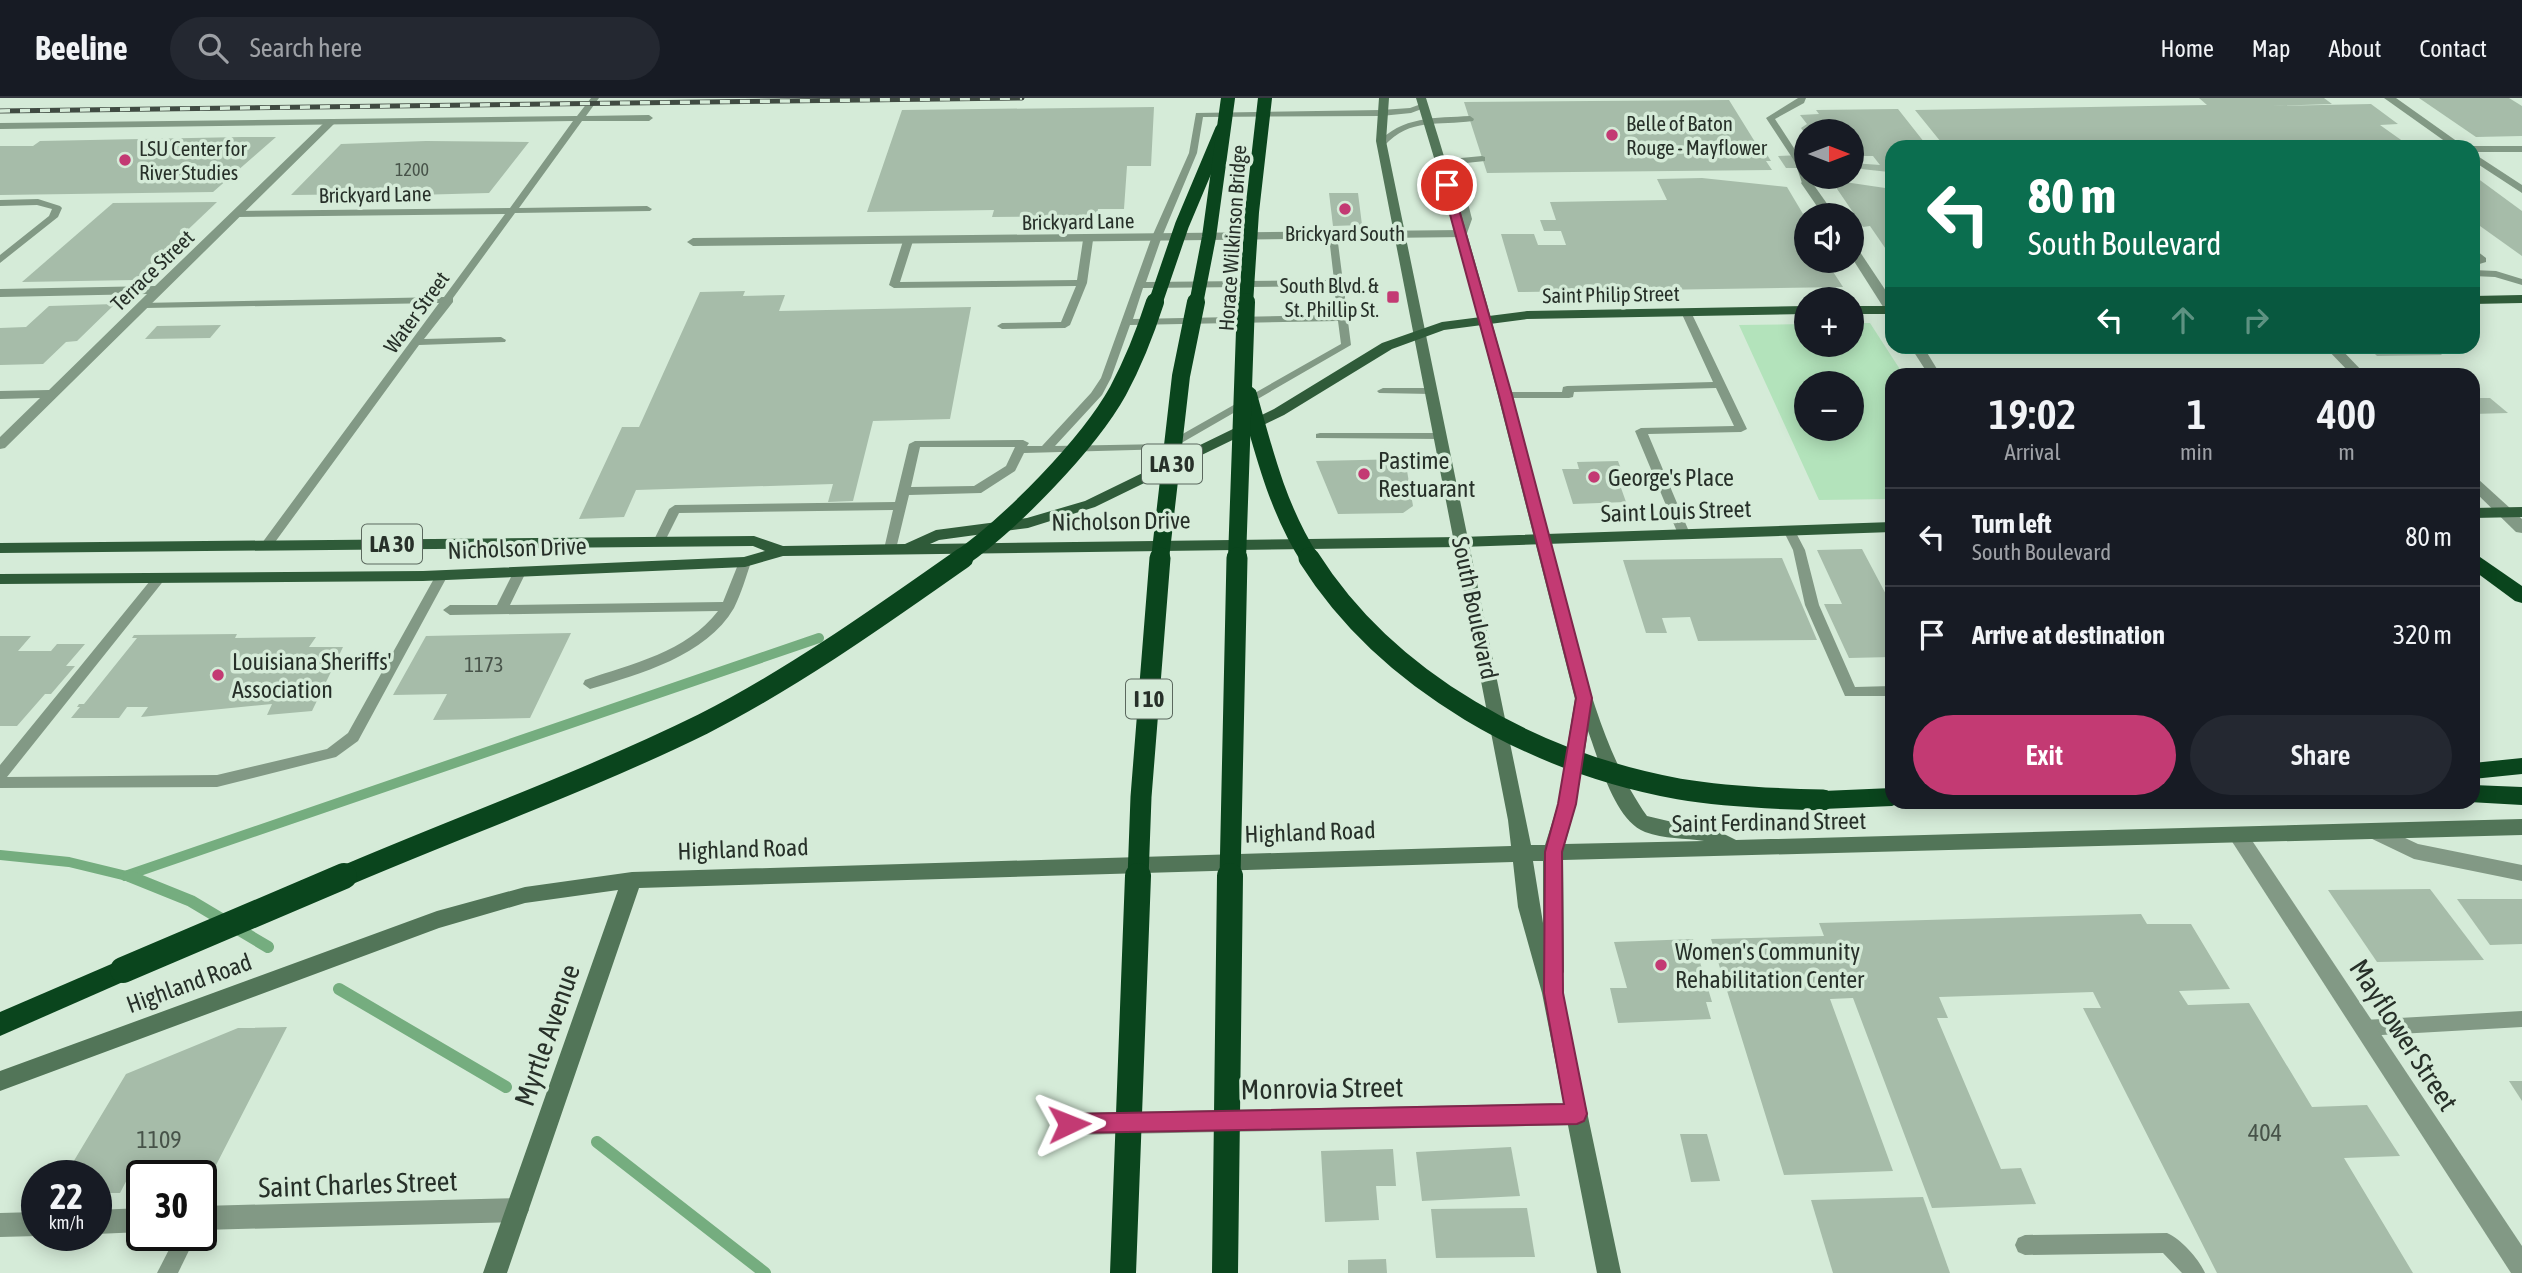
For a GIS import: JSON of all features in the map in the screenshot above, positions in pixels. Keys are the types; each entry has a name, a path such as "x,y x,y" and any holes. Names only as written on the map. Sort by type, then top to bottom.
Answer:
{"highway":[{"name":"Horace Wilkinson Bridge","path":"1222,130 1228,98"},
{"name":"Horace Wilkinson Bridge","path":"1225,1273 1233,663 1243,381 1255,165 1265,98"},
{"path":"0,1024 171,949 649,750 779,681 842,643 935,579 975,549 1052,476 1113,399 1144,335 1182,225 1222,130"},
{"name":"I 10","path":"1123,1273 1141,797 1157,586 1181,376 1209,236 1222,130"},
{"path":"1243,381 1277,494 1296,539 1319,576 1342,604 1406,667 1446,695 1537,744 1625,776 1663,786 1734,796 1823,800 1885,797"},
{"path":"2480,566 2522,596"},
{"path":"2480,770 2522,766"},
{"path":"2480,794 2522,796"}],"main road":[{"name":"South Boulevard","path":"1384,98 1381,145 1518,820 1528,906 1553,993 1609,1273"},
{"name":"South Boulevard","path":"1422,101 1463,234 1584,698 1567,804 1553,852 1553,993"},
{"path":"2480,300 2522,299"},
{"name":"Saint Philip Street","path":"1419,333 1485,319 1527,315 1794,310"},
{"path":"1864,310 1885,310"},
{"name":"LA 30","path":"909,548 920,540 936,535 1028,523 1090,504 1279,412 1387,346 1419,333"},
{"path":"2480,513 2522,512"},
{"name":"Saint Louis Street","path":"1461,542 1542,537 1885,527"},
{"name":"Nicholson Drive","path":"0,548 754,541 782,551"},
{"name":"Nicholson Drive","path":"0,579 442,575 745,562 782,551 1461,542"},
{"path":"1584,698 1621,794 1640,821 1668,831 1704,832 1732,848"},
{"name":"Saint Ferdinand Street","path":"1521,853 2522,827"},
{"name":"Highland Road","path":"0,1081 461,912 525,895 632,880 1521,853"},
{"name":"Myrtle Avenue","path":"495,1273 632,880"}],"street":[{"path":"2389,98 2450,140"},
{"name":"Terrace Street","path":"0,446 331,122"},
{"path":"2480,149 2522,149"},
{"path":"2480,161 2522,190"},
{"name":"Brickyard Lane","path":"693,242 1088,240 1463,234"},
{"path":"1864,267 1885,299"},
{"path":"0,293 160,290"},
{"path":"2338,354 2352,368"},
{"path":"0,395 53,394"},
{"path":"2480,489 2522,528"},
{"path":"2373,831 2414,851 2522,873"},
{"name":"Mayflower Street","path":"2238,835 2522,1268"},
{"name":"Monrovia Street","path":"1069,1124 1577,1114"},
{"name":"Saint Charles Street","path":"217,1218 517,1210"},
{"path":"0,1225 21,1224"}],"lane":[{"name":"Water Street","path":"266,546 419,342 595,98"},
{"path":"1794,154 1770,118 1786,107 1801,102 1802,98"},
{"path":"1046,448 1096,395 1106,378 1156,239 1193,153 1199,115 1381,113 1411,110 1422,101"},
{"path":"0,126 649,118"},
{"path":"1381,145 1395,130 1427,121 1470,119"},
{"path":"1463,234 1467,219 1454,167 1464,160 1482,159"},
{"path":"0,203 38,202 57,208 53,216 0,260"},
{"name":"Brickyard Lane","path":"237,214 648,209"},
{"path":"1020,450 1167,447 1346,345 1334,237"},
{"path":"1002,326 1065,325 1082,283 1088,240"},
{"path":"908,241 894,285 1082,283"},
{"path":"2480,274 2496,274 2522,282"},
{"path":"1139,285 1340,284"},
{"path":"145,305 449,300"},
{"path":"1684,534 1641,431 1741,429 1686,312"},
{"path":"1126,322 1343,318"},
{"path":"419,342 501,340"},
{"path":"1506,395 1569,395 1567,389 1720,385"},
{"path":"1383,391 1431,391"},
{"path":"1320,436 1440,436"},
{"path":"890,549 903,491 915,444 1023,443 1011,468 977,490 903,491"},
{"path":"659,542 675,509 900,506"},
{"path":"1789,530 1799,550 1812,605 1850,692 1885,691"},
{"path":"590,684 690,644 714,626 728,606 745,562"},
{"path":"501,609 520,572"},
{"path":"159,579 0,777 3,783 217,780 331,753 354,737 442,575"},
{"path":"450,610 728,606"},
{"path":"2364,1028 2522,1019"},
{"path":"2025,1245 2167,1243 2195,1273"},
{"path":"167,1273 178,1251"}],"green space":[{"path":"1864,323 1870,323 1885,346 1885,354 1890,354 1899,368 1885,368 1885,499 1819,500 1739,325 1794,324 1794,357 1864,357"}],"building":[{"path":"2199,98 2324,98 2332,104 2272,106 2371,104 2398,124 2380,125 2401,140 1939,140 1915,110 2207,105"},
{"path":"2419,98 2509,98 2522,106 2522,136 2476,137"},
{"name":"Belle of Baton Rouge - Mayflower","path":"1729,100 1760,150 1764,150 1771,161 1766,161 1772,170 1487,173 1464,102"},
{"path":"1154,107 1151,166 1127,166 1124,209 1098,209 1097,216 992,217 994,210 867,212 902,110"},
{"path":"1898,109 1922,140 1885,140 1885,172 1864,169 1864,164 1880,165 1873,156 1864,156 1864,119 1803,119 1800,115 1819,114 1816,110"},
{"name":"LSU Center for River Studies","path":"276,137 213,192 0,195 0,146 33,146 40,141"},
{"path":"529,142 489,193 291,195 341,144"},
{"path":"1794,155 1794,168 1786,168 1778,156"},
{"path":"1702,178 1787,187 1796,203 1794,203 1794,273 1834,273 1843,287 1518,292 1501,234 1534,234 1538,245 1566,245 1561,231 1544,231 1540,220 1556,220 1550,202 1667,200 1657,179"},
{"path":"2480,180 2522,211 2522,256 2480,226"},
{"path":"1864,185 1885,188 1885,248 1870,226 1864,227 1864,203 1847,203 1837,189 1864,189"},
{"name":"Brickyard South","path":"1329,193 1358,193 1362,225 1333,226"},
{"path":"217,202 135,280 22,282 113,203"},
{"path":"745,291 743,296 785,295 779,311 971,307 950,419 873,421 853,501 828,502 833,484 636,490 624,517 579,519 622,427 639,427 700,292"},
{"path":"115,304 77,341 66,342 43,364 0,365 0,328 26,327 49,306"},
{"path":"221,325 210,338 145,339 157,326"},
{"path":"2375,354 2442,355 2377,356"},
{"path":"2480,398 2490,398 2508,413 2480,414"},
{"name":"Pastime Restuarant","path":"1405,459 1413,506 1403,513 1338,514 1316,461"},
{"name":"George's Place","path":"1618,461 1627,485 1620,485 1626,502 1573,504 1562,469 1579,469 1577,462"},
{"path":"1862,549 1885,592 1885,657 1849,658 1824,604 1842,604 1817,550"},
{"path":"1782,558 1817,640 1698,641 1690,617 1662,618 1667,633 1646,633 1623,560"},
{"name":"Louisiana Sheriffs' Association","path":"571,633 530,718 433,720 447,694 393,695 426,636"},
{"name":"Louisiana Sheriffs' Association","path":"237,634 235,638 316,637 309,647 343,647 312,711 267,715 272,704 141,717 148,707 127,707 119,718 71,718 80,707 77,707 79,704 84,704 137,638 132,638 134,635"},
{"path":"0,636 31,636 18,651 51,651 57,644 85,644 66,666 75,666 51,694 45,694 17,726 0,726"},
{"path":"2430,889 2484,960 2377,962 2328,890"},
{"path":"2457,899 2522,899 2522,944 2490,945"},
{"path":"2141,914 2147,924 2191,924 2230,989 2179,991 2188,1005 2249,1003 2312,1107 2367,1105 2400,1156 2344,1158 2413,1273 2217,1273 2083,1008 2101,1008 2093,992 1939,997 1948,1018 1937,1018 2001,1169 2021,1168 2036,1204 1932,1208 1853,998 1830,999 1893,1171 1784,1175 1711,939 1824,936 1819,923"},
{"name":"Women's Community Rehabilitation Center","path":"1693,939 1712,1002 1706,1002 1711,1019 1618,1023 1610,988 1627,988 1614,942"},
{"path":"287,1027 217,1163 217,1160 126,1160 126,1182 120,1193 112,1193 112,1160 74,1160 126,1074 238,1028"},
{"path":"2509,1081 2522,1081 2522,1101"},
{"path":"1680,1134 1707,1134 1720,1181 1691,1182"},
{"path":"1511,1147 1520,1196 1422,1201 1416,1152"},
{"path":"1393,1149 1396,1186 1376,1186 1379,1220 1325,1222 1321,1151"},
{"path":"1923,1197 1950,1273 1833,1273 1811,1200"},
{"path":"1527,1208 1535,1257 1436,1258 1431,1209"},
{"path":"1386,1259 1387,1273 1348,1273 1348,1260"}],"waterway":[{"path":"126,876 819,638"},
{"path":"0,855 69,862 126,876"},
{"path":"126,876 132,877"},
{"path":"132,877 191,901 268,947"},
{"path":"339,989 506,1087"},
{"path":"597,1142 765,1273"}],"railway":[{"path":"0,111 1022,98"}],"place":[{"name":"Belle of Baton Rouge - Mayflower","path":"1612,135"},
{"name":"LSU Center for River Studies","path":"125,160"},
{"name":"Brickyard South","path":"1345,209"},
{"name":"South Blvd. & St. Phillip St.","path":"1393,297"},
{"name":"Pastime Restuarant","path":"1364,474"},
{"name":"George's Place","path":"1594,477"},
{"name":"Louisiana Sheriffs' Association","path":"218,675"},
{"name":"Women's Community Rehabilitation Center","path":"1661,965"}],"route":[{"path":"1069,1124 1577,1114 1553,993 1553,852 1567,804 1584,698 1506,395 1463,234 1447,185"}]}
